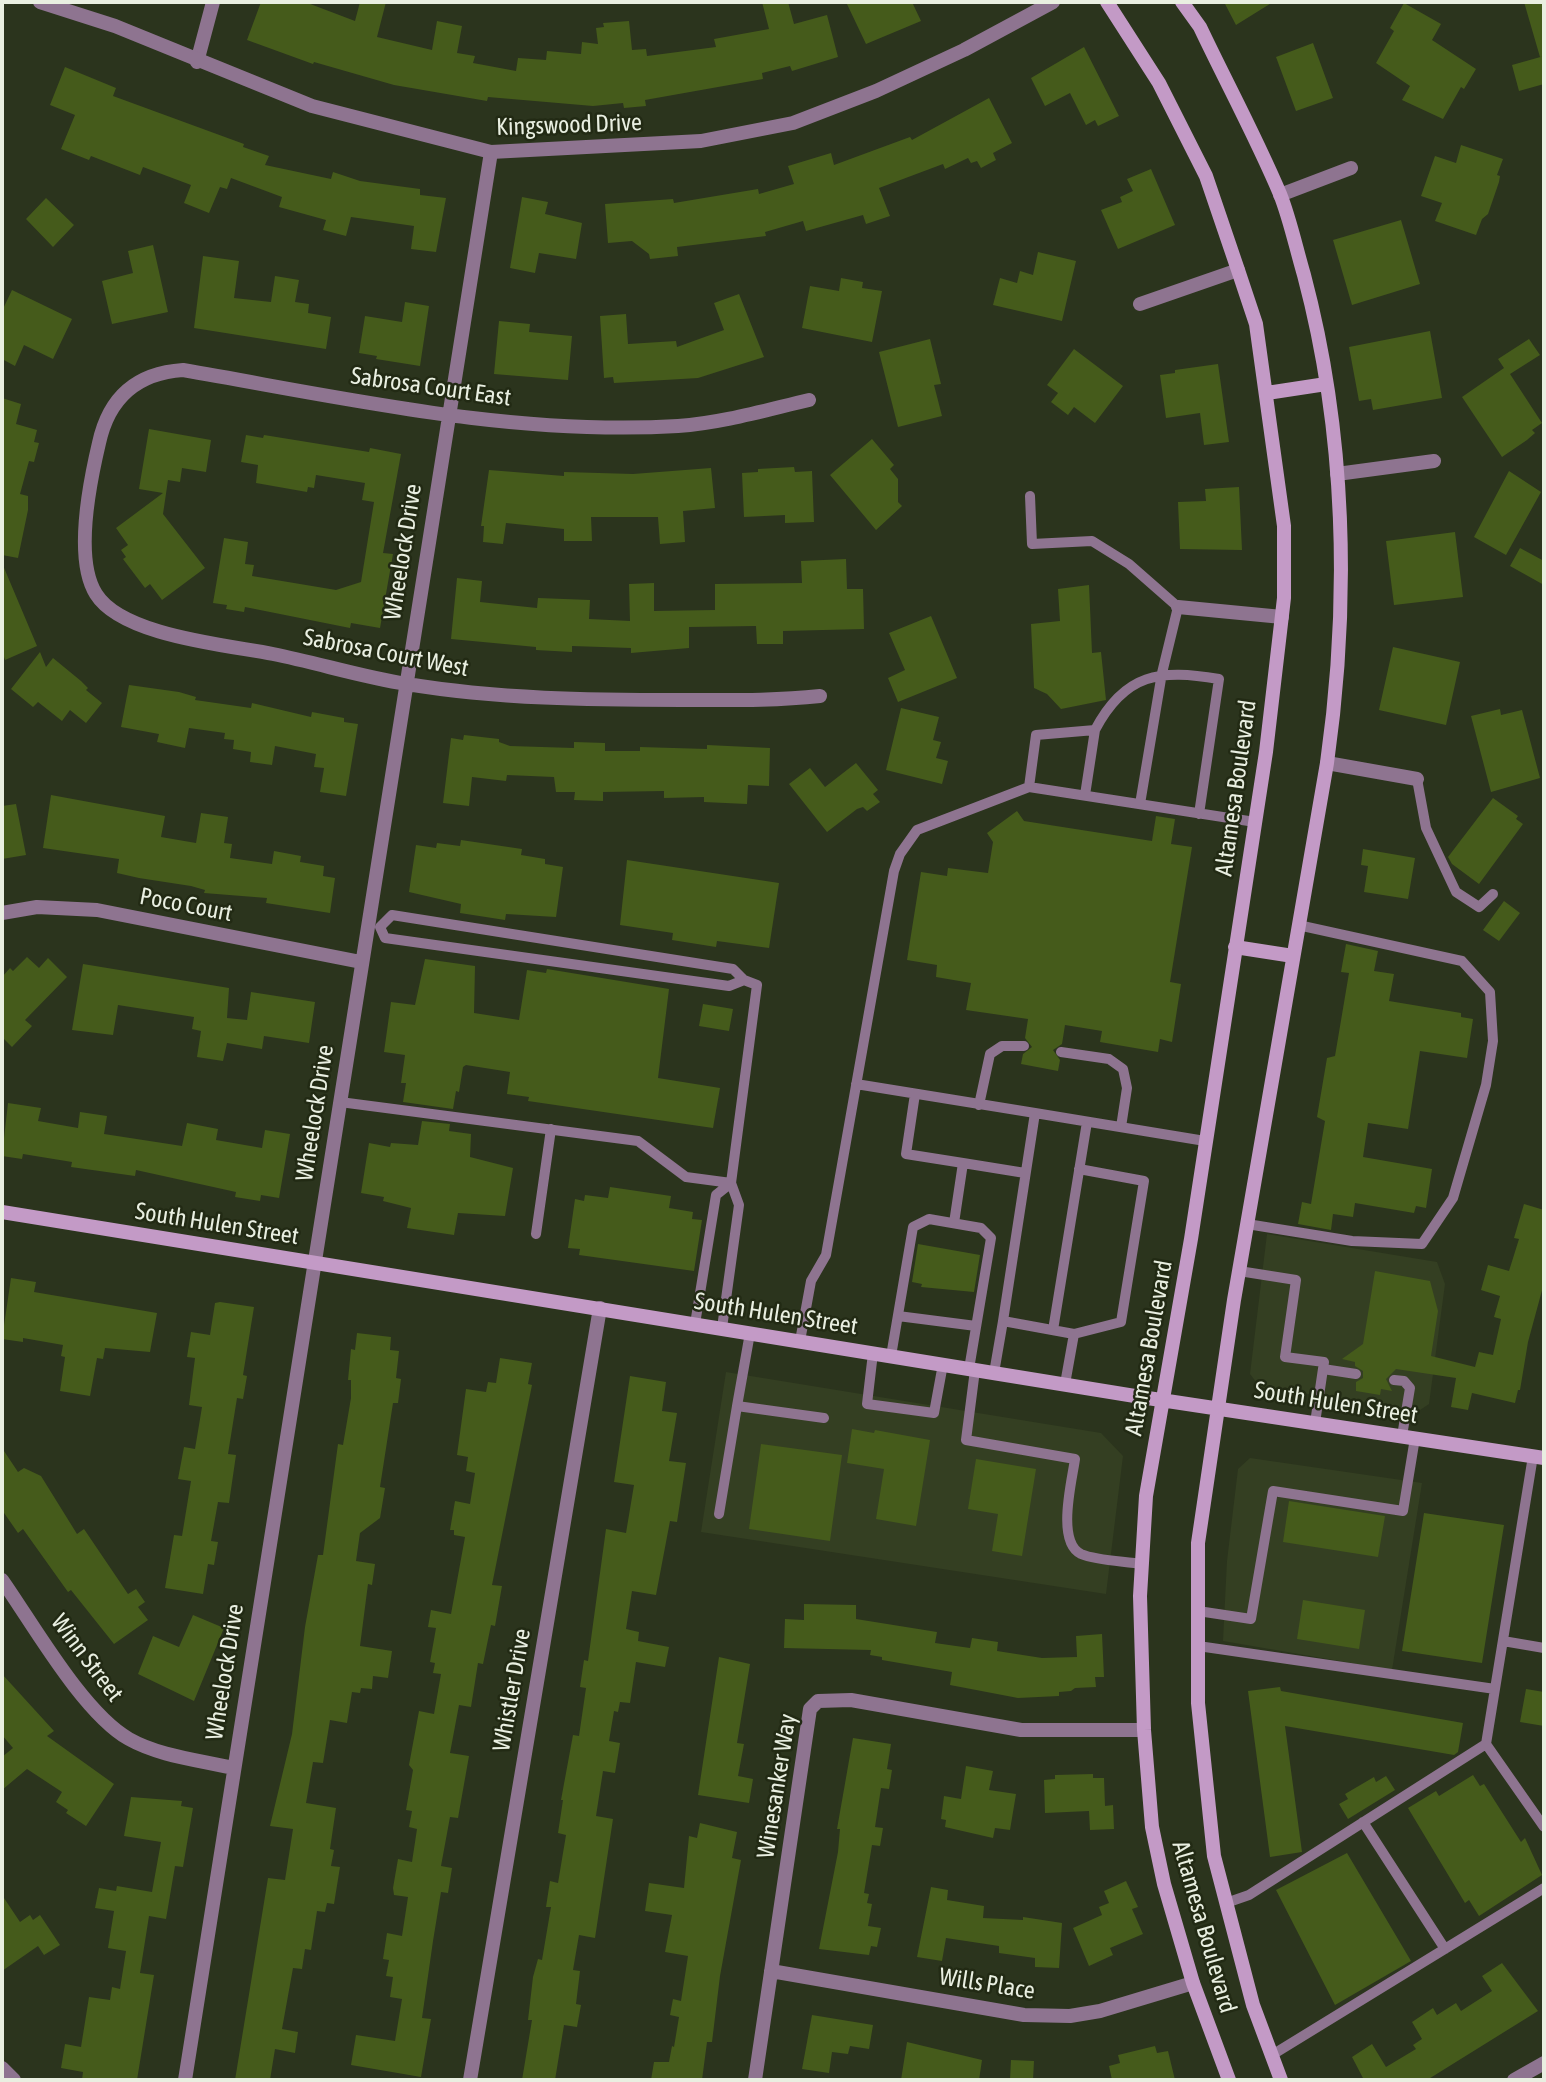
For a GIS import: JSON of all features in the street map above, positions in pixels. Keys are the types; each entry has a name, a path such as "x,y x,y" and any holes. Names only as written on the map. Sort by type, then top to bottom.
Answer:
{"main road":[{"name":"Altamesa Boulevard","path":"1107,2 1159,83 1206,176 1238,270 1256,324 1284,526 1282,617 1255,822 1146,1496 1142,1564 1143,1730 1152,1827 1164,1884 1193,1983 1229,2080"},
{"name":"Altamesa Boulevard","path":"1182,2 1200,27 1280,195 1317,326 1337,474 1342,600 1335,704 1239,1271 1220,1408 1200,1514 1198,1703 1214,1856 1254,2005 1281,2080"},
{"path":"1267,393 1326,384"},
{"path":"1235,947 1293,956"},
{"name":"South Hulen Street","path":"2,1212 1162,1400 1538,1457"}],"street":[{"name":"Kingswood Drive","path":"40,2 115,26 197,62 312,106 491,152 701,141 793,123 876,91 964,51 1053,2"},
{"path":"197,62 213,2"},
{"name":"Wheelock Drive","path":"185,2080 315,1264 360,962 374,925 406,684 491,152"},
{"path":"1280,195 1351,168"},
{"path":"1140,304 1238,270"},
{"name":"Sabrosa Court East","path":"95,457 102,428 115,404 138,380 160,372 183,370 447,416 558,426 680,426 809,400"},
{"name":"Sabrosa Court West","path":"95,457 83,530 90,578 96,595 123,618 148,628 406,684 457,691 616,700 785,700 820,696"},
{"path":"1337,474 1434,461"},
{"path":"1178,607 1282,617"},
{"path":"1326,763 1417,779"},
{"name":"Poco Court","path":"2,913 37,907 97,910 360,962"},
{"name":"Whistler Drive","path":"470,2080 600,1308"},
{"name":"Winn Street","path":"2,1580 76,1686 103,1719 128,1739 158,1751 233,1768"},
{"name":"Winesanker Way","path":"755,2080 810,1709 818,1701 850,1700 1021,1730 1143,1730"},
{"name":"Wills Place","path":"771,1971 1024,2015 1070,2016 1100,2011 1193,1983"},
{"path":"1514,2080 1544,2063"},
{"path":"2,2068 14,2080"}],"lane":[{"path":"1030,496 1032,544 1091,541 1129,564 1178,607 1162,673 1140,804"},
{"path":"1085,795 1095,730 1106,710 1125,690 1162,673 1219,679 1199,814"},
{"path":"1029,787 1036,735 1095,730"},
{"path":"1417,779 1426,828 1456,892 1479,907 1493,894"},
{"path":"800,1341 811,1281 826,1255 900,853 917,830 1029,787 1255,822"},
{"path":"722,1328 739,1205 731,1182 757,985 744,980 733,969 392,915 374,925 385,938 729,986 744,980"},
{"path":"1247,1224 1332,1239 1422,1244 1453,1198 1486,1085 1493,1041 1490,992 1462,961 1298,925"},
{"path":"979,1105 990,1055 1002,1046 1024,1046"},
{"path":"1061,1052 1109,1059 1123,1069 1127,1088 1121,1127"},
{"path":"856,1084 1205,1141"},
{"path":"915,1094 906,1154 1025,1173"},
{"path":"340,1102 638,1141 686,1177 731,1182"},
{"path":"995,1373 1035,1113"},
{"path":"1053,1330 1087,1122"},
{"path":"536,1234 551,1129"},
{"path":"954,1223 963,1163"},
{"path":"1003,1321 1074,1334 1121,1322 1144,1181 1079,1169"},
{"path":"695,1324 716,1195 731,1182"},
{"path":"891,1356 912,1227 929,1219 981,1228 991,1238 976,1326 966,1440 1075,1459 1066,1531 1072,1547 1082,1554 1142,1564"},
{"path":"1239,1271 1296,1280 1285,1357 1324,1362 1315,1423"},
{"path":"898,1315 976,1326"},
{"path":"719,1514 750,1333"},
{"path":"1065,1384 1074,1334"},
{"path":"873,1353 867,1404 933,1413 943,1364"},
{"path":"1323,1369 1356,1374"},
{"path":"1198,1611 1251,1619 1273,1491 1403,1511 1410,1388 1404,1381 1394,1380"},
{"path":"737,1406 824,1418"},
{"path":"1538,1457 1486,1744 1544,1827"},
{"path":"1503,1641 1544,1648"},
{"path":"1198,1646 1495,1689"},
{"path":"1226,1903 1249,1895 1486,1744"},
{"path":"1363,1822 1445,1949"},
{"path":"1272,2055 1544,1888"}],"shaded area":[{"path":"1267,1234 1437,1262 1445,1284 1429,1404 1420,1410 1260,1387 1250,1374"},
{"path":"726,1372 1101,1433 1123,1456 1106,1594 701,1532"},
{"path":"1250,1458 1422,1483 1392,1670 1223,1641 1227,1561 1238,1469"}],"building":[{"path":"261,2 305,2 355,21 360,2 386,2 377,37 432,50 437,21 462,26 457,53 475,56 473,63 516,71 518,58 546,60 547,51 581,54 582,42 598,44 596,28 604,27 603,23 629,21 632,50 646,49 647,56 716,47 714,39 769,29 762,2 788,2 794,24 827,15 838,57 792,71 790,66 762,73 763,79 645,100 646,106 624,108 623,103 593,106 488,97 487,101 394,85 314,62 313,64 247,40"},
{"path":"846,2 912,2 921,21 866,44"},
{"path":"1224,2 1273,2 1236,25"},
{"path":"1524,2 1544,2 1544,56 1540,57"},
{"path":"1404,3 1441,24 1432,40 1476,69 1464,89 1461,87 1443,119 1402,100 1410,86 1376,63 1394,31 1390,28"},
{"path":"1313,43 1333,98 1296,111 1276,57"},
{"path":"1084,47 1119,116 1098,126 1095,120 1086,125 1070,93 1045,106 1031,78"},
{"path":"1544,56 1544,84 1519,91 1512,65"},
{"path":"65,67 116,88 113,96 244,144 243,147 269,156 265,165 331,179 333,172 360,181 420,189 420,195 446,198 436,252 411,249 414,226 351,217 346,236 323,230 326,220 279,207 282,197 231,178 227,189 220,187 209,213 184,203 191,185 143,167 140,175 91,156 89,160 61,149 75,115 50,105"},
{"path":"989,98 1012,143 993,153 996,160 981,168 977,161 971,163 968,158 945,169 943,164 879,188 890,216 866,224 863,215 806,231 803,221 765,232 766,236 677,247 678,256 650,259 649,254 632,241 608,243 605,204 673,199 674,203 758,189 759,194 794,184 788,166 831,153 834,165 910,137 912,140"},
{"path":"1461,145 1503,159 1497,175 1500,176 1499,182 1488,214 1482,219 1476,235 1435,221 1442,203 1421,196 1435,156 1456,163"},
{"path":"1151,169 1175,225 1118,249 1101,210 1122,202 1120,197 1133,191 1127,179"},
{"path":"522,197 548,202 545,214 582,223 576,259 539,253 535,273 510,268"},
{"path":"46,198 74,225 53,247 26,219"},
{"path":"1401,220 1420,284 1352,305 1333,240"},
{"path":"153,245 168,312 112,324 102,281 133,273 128,251"},
{"path":"1038,252 1076,261 1062,321 993,305 1000,278 1017,283 1020,271 1033,275"},
{"path":"203,256 239,261 234,298 271,302 275,276 299,280 295,302 309,304 308,313 331,317 326,349 194,328"},
{"path":"841,278 863,282 862,288 882,291 872,342 802,328 810,286 839,291"},
{"path":"12,290 72,319 53,359 24,345 15,366 2,359 2,311"},
{"path":"739,294 764,357 698,378 614,383 613,377 604,378 600,316 626,314 628,344 676,341 677,347 724,330 714,303"},
{"path":"405,302 429,306 420,366 376,359 377,356 359,353 365,316 402,322"},
{"path":"499,321 530,324 529,332 572,336 568,380 494,374"},
{"path":"1430,331 1442,398 1373,410 1371,399 1359,401 1349,347"},
{"path":"930,339 941,384 934,385 942,416 898,427 879,352"},
{"path":"1529,339 1540,355 1510,374 1542,423 1532,430 1535,433 1527,440 1502,457 1462,397 1504,368 1498,359"},
{"path":"1074,349 1123,386 1095,423 1074,407 1068,415 1051,402 1058,393 1047,385"},
{"path":"1218,364 1229,442 1204,445 1200,413 1166,418 1160,375 1175,373 1175,370"},
{"path":"2,398 21,404 16,424 37,430 34,442 39,443 34,462 29,461 20,494 28,496 28,510 18,558 2,555"},
{"path":"149,429 211,440 206,472 182,468 180,482 168,480 163,514 205,568 162,600 150,584 145,588 123,559 126,557 121,550 128,545 116,528 163,493 139,489"},
{"path":"246,435 263,438 264,435 369,452 370,448 401,454 383,553 393,554 380,628 351,623 350,628 245,607 244,612 226,609 227,605 213,603 224,538 248,542 245,564 254,565 252,576 336,590 361,582 374,502 362,500 365,483 316,475 314,488 308,487 307,492 256,483 258,465 241,462"},
{"path":"872,439 894,465 890,469 898,479 898,502 902,506 876,530 830,475"},
{"path":"794,467 795,472 812,471 814,522 785,523 785,515 744,517 742,473 758,472 758,469"},
{"path":"711,468 715,508 683,511 685,542 660,544 658,517 591,517 592,541 564,541 564,529 506,523 503,544 483,542 484,526 481,526 489,470 564,476 564,472 633,474"},
{"path":"1509,471 1541,492 1506,555 1474,537"},
{"path":"1239,487 1242,550 1180,549 1178,502 1206,501 1205,489"},
{"path":"1455,532 1463,597 1394,605 1386,541"},
{"path":"1520,548 1544,561 1544,585 1510,566"},
{"path":"846,559 847,589 863,589 864,629 783,631 783,644 757,644 756,626 689,627 689,648 631,653 631,648 572,646 572,652 451,639 457,578 482,581 480,602 537,608 538,598 590,600 589,619 630,621 629,584 654,583 654,611 715,610 715,584 802,583 801,561"},
{"path":"2,563 37,646 5,660 2,651"},
{"path":"1089,585 1092,653 1101,652 1106,700 1061,709 1047,694 1034,688 1031,624 1060,621 1058,589"},
{"path":"931,616 957,678 898,702 888,678 905,670 889,633"},
{"path":"1393,647 1460,662 1446,725 1379,710"},
{"path":"40,652 46,667 53,658 102,703 86,723 70,710 62,721 38,702 33,707 11,689"},
{"path":"129,685 179,692 196,697 195,700 251,708 252,703 311,717 312,712 344,718 344,722 358,724 346,796 320,792 324,768 314,767 316,754 275,746 272,765 250,762 251,752 233,749 234,740 224,739 225,733 189,728 185,748 157,742 159,734 121,727"},
{"path":"901,708 939,717 933,740 941,742 936,758 948,761 942,784 886,770"},
{"path":"1500,709 1501,715 1522,710 1540,778 1491,792 1471,716"},
{"path":"464,735 499,739 499,742 510,746 574,748 574,742 605,743 605,751 640,751 640,747 707,749 707,745 770,748 769,786 748,785 747,804 704,802 704,797 664,798 664,791 603,792 603,801 574,800 575,792 556,792 554,777 507,775 506,781 472,777 469,806 443,803 451,738 463,740"},
{"path":"856,763 878,790 873,794 880,802 867,811 863,807 857,809 827,832 789,784 810,768 825,787"},
{"path":"51,795 165,816 161,837 196,843 201,813 228,817 224,843 232,844 230,858 272,864 274,851 301,856 300,862 324,866 323,876 335,878 330,913 266,903 267,898 204,893 205,890 191,886 117,873 119,859 43,848"},
{"path":"1493,798 1518,816 1516,819 1523,824 1479,884 1452,864 1448,857"},
{"path":"16,804 26,855 2,859 2,806"},
{"path":"1017,811 1024,821 1152,841 1156,816 1175,819 1171,844 1192,847 1170,982 1181,984 1172,1042 1160,1039 1158,1052 1100,1042 1102,1031 1065,1025 1062,1044 1053,1050 1060,1060 1058,1071 1021,1064 1023,1054 1032,1047 1025,1038 1028,1019 966,1010 971,983 936,977 937,965 907,960 921,872 947,876 948,868 988,873 993,842 987,833"},
{"path":"461,840 522,849 521,855 545,859 545,864 563,867 556,917 506,914 505,920 460,913 461,904 409,892 416,845 436,848 437,843 460,846"},
{"path":"1363,849 1415,858 1408,899 1364,892 1368,866 1361,865"},
{"path":"627,860 779,883 769,948 717,941 716,947 672,940 673,933 620,925"},
{"path":"1504,901 1520,913 1499,941 1483,930"},
{"path":"1346,944 1378,951 1374,971 1394,974 1389,1001 1461,1013 1461,1017 1473,1019 1467,1058 1420,1051 1408,1129 1368,1123 1363,1157 1432,1169 1426,1208 1416,1206 1414,1213 1355,1203 1353,1217 1333,1214 1331,1230 1298,1224 1302,1202 1311,1204 1325,1121 1317,1117 1327,1058 1335,1056 1349,973 1341,972"},
{"path":"27,957 39,968 48,958 67,977 25,1020 32,1026 12,1047 2,1037 2,977 10,968 13,971"},
{"path":"425,959 475,966 474,1013 519,1020 527,970 546,973 547,969 669,989 658,1078 720,1088 713,1128 528,1101 529,1097 507,1094 510,1072 466,1065 463,1067 453,1109 403,1102 406,1083 401,1083 405,1055 384,1052 391,1002 415,1005"},
{"path":"83,964 229,988 227,1018 247,1020 251,992 315,1002 309,1043 264,1036 262,1049 227,1043 223,1061 197,1057 201,1031 192,1029 194,1017 118,1005 113,1035 72,1030"},
{"path":"703,1004 733,1009 729,1031 699,1026"},
{"path":"8,1103 41,1108 38,1121 78,1128 80,1112 107,1116 104,1134 182,1146 187,1123 218,1129 216,1140 262,1148 265,1130 290,1134 279,1198 261,1195 260,1201 235,1197 236,1192 136,1170 135,1176 71,1167 72,1162 23,1154 22,1159 2,1156"},
{"path":"422,1121 450,1124 449,1131 471,1134 470,1157 513,1168 505,1216 458,1213 454,1235 407,1228 411,1208 383,1201 384,1197 361,1193 369,1143 390,1147 391,1143 418,1145"},
{"path":"610,1187 671,1196 669,1208 693,1212 692,1219 702,1220 694,1271 579,1255 580,1249 568,1248 575,1199 584,1201 585,1195 608,1198"},
{"path":"1524,1204 1544,1210 1544,1283 1515,1403 1472,1393 1468,1410 1451,1407 1456,1378 1396,1369 1386,1379 1392,1391 1381,1389 1380,1395 1356,1391 1356,1382 1363,1378 1363,1371 1355,1366 1355,1362 1342,1359 1363,1344 1375,1271 1430,1281 1438,1311 1431,1356 1475,1367 1479,1352 1493,1355 1501,1319 1494,1317 1500,1296 1481,1290 1488,1265 1509,1271 1519,1239 1514,1238"},
{"path":"918,1244 980,1255 974,1292 921,1287 922,1284 912,1282"},
{"path":"11,1278 36,1282 34,1292 157,1313 150,1352 105,1348 103,1359 97,1358 90,1396 60,1391 65,1357 61,1356 63,1345 23,1338 23,1342 2,1339"},
{"path":"215,1303 254,1307 243,1375 247,1376 243,1399 237,1398 228,1454 236,1455 229,1503 218,1502 211,1541 218,1542 214,1565 208,1564 203,1594 165,1588 174,1535 182,1536 191,1481 178,1479 184,1447 195,1449 202,1407 189,1405 195,1358 187,1357 191,1332 210,1335"},
{"path":"357,1333 391,1337 390,1350 399,1351 396,1378 401,1379 398,1403 393,1403 380,1487 385,1488 380,1518 360,1533 356,1561 375,1564 372,1585 368,1584 360,1646 392,1651 388,1678 373,1676 372,1689 361,1688 360,1693 352,1692 347,1723 330,1720 323,1763 313,1762 306,1803 336,1808 330,1849 334,1850 331,1866 340,1867 334,1904 327,1903 325,1912 317,1911 311,1950 305,1949 302,1969 293,1968 282,2029 298,2032 295,2053 275,2049 270,2080 235,2080 268,1878 285,1880 293,1829 270,1826 292,1734 305,1627 318,1555 323,1555 338,1444 343,1445 351,1398 351,1380 348,1380 351,1349 355,1350"},
{"path":"500,1358 532,1363 528,1384 532,1385 492,1585 502,1586 495,1626 491,1625 483,1664 478,1663 471,1707 459,1705 450,1753 469,1756 458,1818 450,1817 441,1866 452,1868 448,1893 441,1892 433,1941 422,2018 431,2019 421,2077 351,2065 356,2035 395,2041 402,1999 390,1997 393,1977 386,1976 389,1960 383,1959 387,1933 402,1936 408,1897 394,1895 393,1888 398,1859 412,1862 417,1829 409,1827 412,1811 406,1810 413,1770 409,1765 419,1711 434,1714 441,1674 433,1673 435,1663 430,1662 436,1628 428,1627 431,1610 451,1614 465,1537 454,1535 454,1530 450,1530 455,1501 470,1504 475,1473 466,1471 468,1457 457,1455 466,1389 486,1392 488,1382 496,1383"},
{"path":"630,1376 666,1382 662,1411 677,1413 669,1461 686,1463 677,1522 670,1521 656,1595 632,1591 626,1629 639,1632 638,1641 669,1647 665,1667 636,1662 630,1703 620,1702 618,1712 614,1711 609,1741 620,1743 615,1773 603,1771 596,1816 613,1819 595,1938 579,1935 573,1970 580,1971 576,2004 581,2005 577,2027 564,2025 555,2080 522,2080 532,2020 528,2020 533,1977 538,1959 542,1960 551,1907 546,1907 550,1881 558,1883 566,1835 558,1833 561,1800 573,1735 579,1736 586,1688 580,1687 584,1660 588,1661 606,1529 626,1533 634,1485 614,1482"},
{"path":"852,1429 874,1433 875,1430 930,1440 916,1526 876,1519 884,1469 847,1463"},
{"path":"761,1444 842,1455 830,1541 749,1529"},
{"path":"2,1448 18,1472 24,1468 41,1476 77,1534 84,1529 128,1594 136,1589 145,1602 138,1607 148,1620 114,1644 71,1590 68,1592 23,1529 18,1533 2,1510"},
{"path":"976,1459 1036,1469 1022,1556 992,1551 998,1514 968,1509"},
{"path":"1289,1501 1385,1516 1378,1557 1283,1542"},
{"path":"1424,1513 1504,1525 1482,1663 1402,1651"},
{"path":"1303,1600 1365,1610 1359,1649 1297,1639"},
{"path":"804,1604 856,1605 856,1619 937,1632 935,1643 970,1648 972,1638 998,1642 997,1651 1042,1658 1077,1657 1076,1636 1102,1634 1104,1677 1095,1677 1096,1687 1075,1688 1059,1692 1059,1696 1018,1698 950,1685 952,1672 882,1660 882,1657 870,1655 871,1650 784,1648 785,1619 804,1620"},
{"path":"193,1615 224,1628 194,1701 138,1674 153,1636 179,1647"},
{"path":"719,1657 750,1664 737,1743 744,1744 738,1776 753,1779 749,1803 698,1795"},
{"path":"2,1674 54,1731 47,1736 114,1784 86,1826 66,1813 68,1810 56,1802 62,1792 27,1769 2,1790 2,1757 13,1748 2,1735"},
{"path":"1280,1687 1281,1691 1463,1723 1458,1752 1454,1755 1285,1726 1302,1852 1270,1857 1248,1691"},
{"path":"1526,1689 1544,1692 1544,1726 1520,1722"},
{"path":"853,1738 891,1744 887,1769 892,1770 889,1789 881,1788 875,1827 883,1828 880,1846 872,1845 864,1893 869,1894 867,1903 872,1904 868,1926 881,1928 877,1947 871,1946 869,1955 819,1949 838,1852 840,1829 837,1829"},
{"path":"966,1766 993,1771 989,1790 1016,1794 1010,1830 995,1828 993,1838 945,1827 946,1820 941,1819 944,1796 961,1799"},
{"path":"1093,1774 1093,1778 1104,1778 1105,1806 1113,1805 1114,1829 1090,1830 1089,1811 1045,1813 1044,1780 1055,1779 1055,1775"},
{"path":"1473,1775 1480,1786 1484,1784 1521,1842 1525,1838 1542,1875 1479,1916 1469,1900 1465,1903 1408,1808 1436,1791 1439,1796"},
{"path":"1386,1776 1395,1790 1348,1819 1339,1804 1348,1799 1345,1794 1374,1777 1376,1782"},
{"path":"131,1797 182,1801 181,1806 193,1808 183,1867 175,1866 166,1919 149,1916 140,1973 154,1975 137,2080 82,2080 83,2072 61,2068 65,2044 81,2047 89,1997 110,2000 112,1987 120,1989 126,1951 108,1948 114,1911 95,1908 99,1888 116,1891 117,1886 152,1892 161,1842 124,1836"},
{"path":"700,1823 737,1832 732,1858 741,1860 720,1976 712,2042 707,2042 702,2080 651,2080 654,2062 669,2062 672,2046 674,2047 679,2017 670,2015 673,1999 681,2001 688,1956 665,1952 672,1915 645,1911 649,1883 684,1888 689,1836 697,1838"},
{"path":"1347,1853 1411,1961 1335,2005 1276,1890"},
{"path":"1126,1881 1138,1907 1132,1909 1143,1934 1110,1948 1113,1955 1089,1966 1073,1928 1102,1915 1099,1907 1109,1903 1104,1891"},
{"path":"931,1887 948,1890 947,1900 984,1906 983,1918 1023,1920 1023,1917 1062,1923 1059,1968 1035,1967 1035,1958 999,1953 999,1946 946,1938 942,1961 917,1957"},
{"path":"2,1895 20,1922 30,1915 33,1920 40,1915 60,1945 44,1955 38,1946 2,1971"},
{"path":"1502,1963 1538,2011 1427,2080 1364,2080 1352,2057 1372,2044 1386,2067 1416,2049 1413,2045 1422,2039 1412,2022 1433,2008 1437,2015 1456,2003 1461,2011 1492,1991 1482,1976"},
{"path":"812,2015 873,2025 869,2049 850,2046 848,2054 832,2052 829,2073 802,2069"},
{"path":"907,2042 982,2060 979,2080 901,2080"},
{"path":"1155,2046 1157,2053 1168,2051 1175,2080 1112,2080 1109,2066 1120,2063 1118,2055"},
{"path":"1011,2060 1034,2061 1033,2080 1010,2080"}]}
